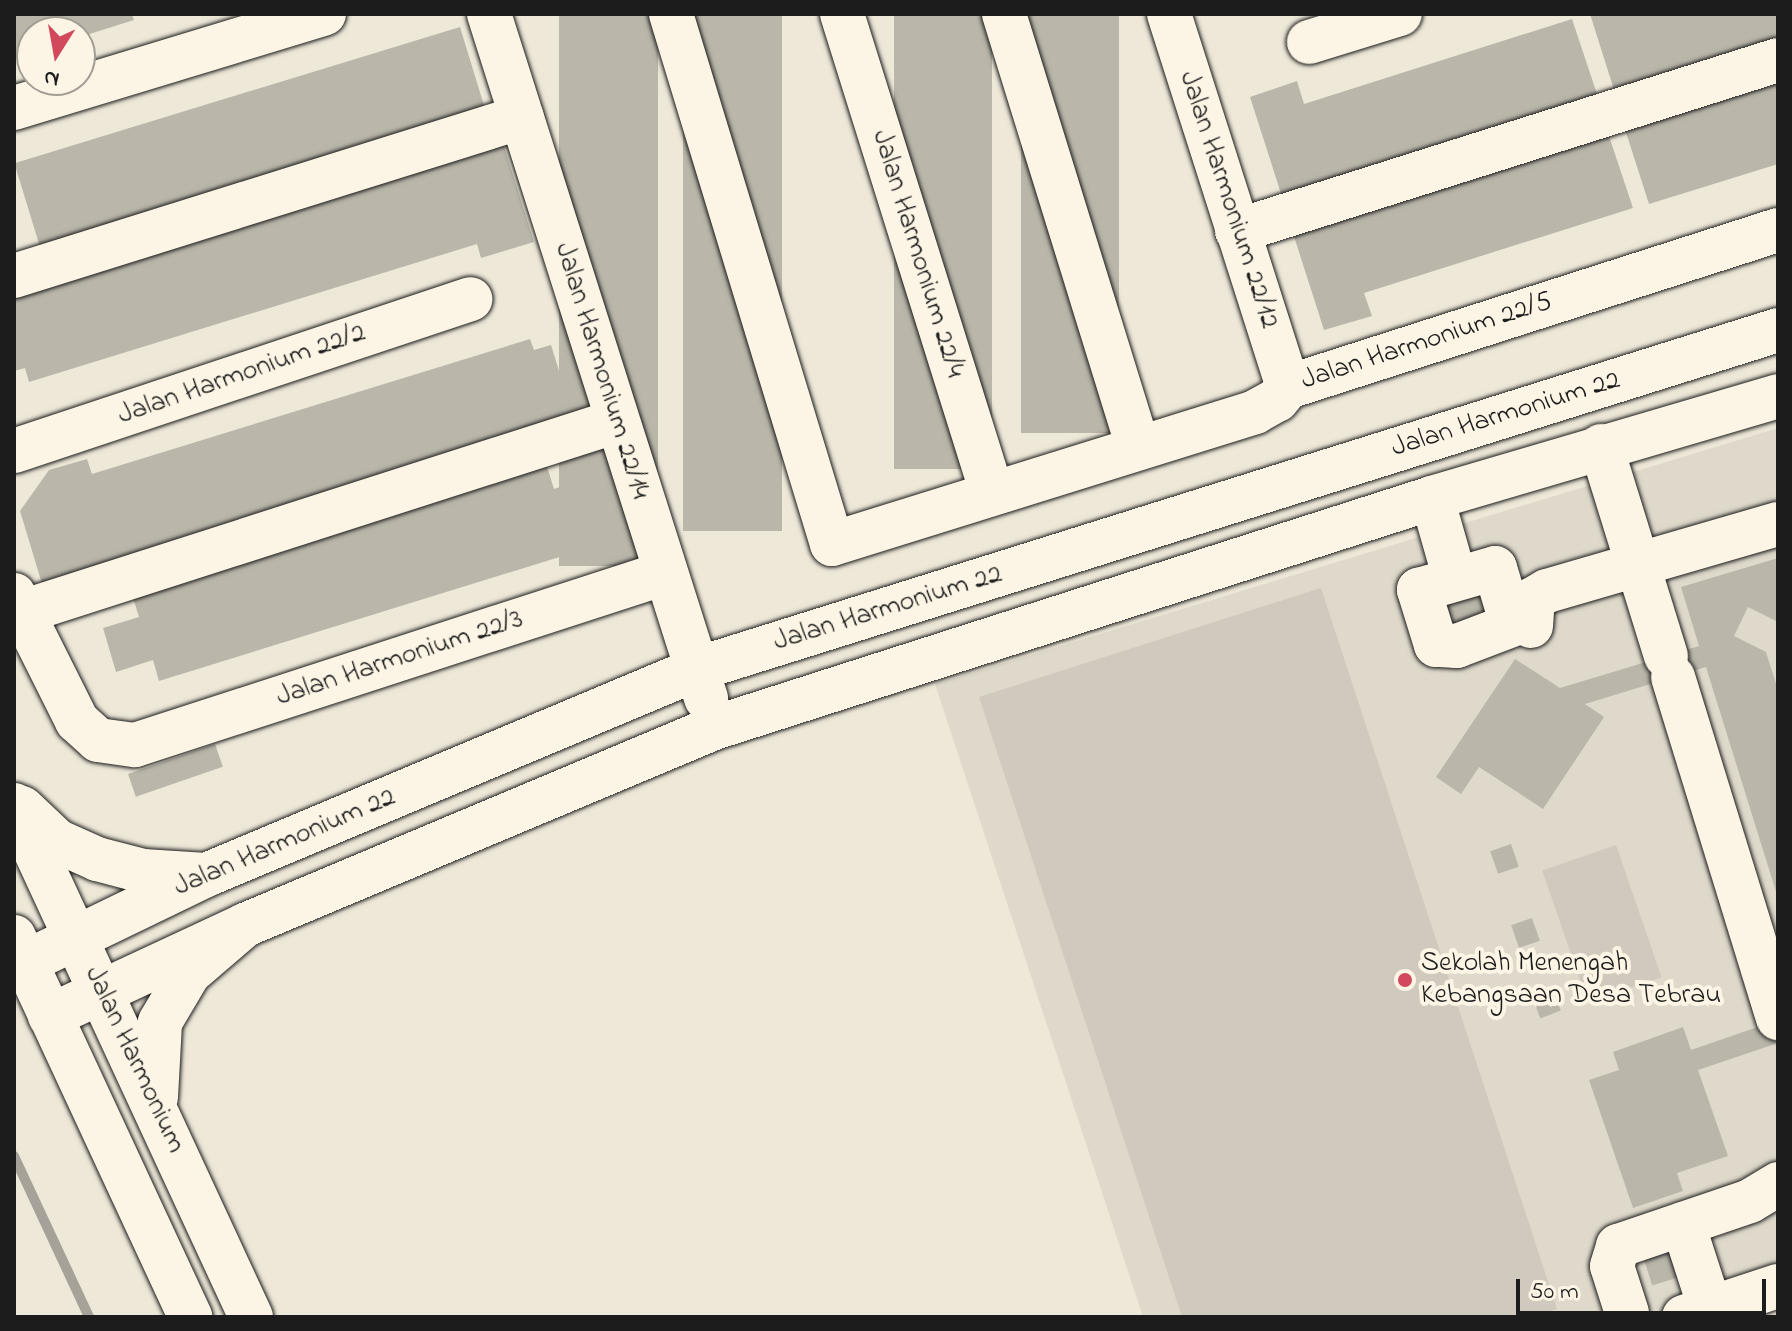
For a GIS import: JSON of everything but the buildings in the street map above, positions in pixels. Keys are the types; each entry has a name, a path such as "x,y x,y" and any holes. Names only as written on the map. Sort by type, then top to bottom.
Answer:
{"street":[{"path":"14,108 324,14"},
{"name":"Jalan Harmonium 22/14","path":"489,14 714,728"},
{"name":"Jalan Harmonium 22/5","path":"671,14 832,544 1255,412 1277,400 1288,387 1778,230"},
{"name":"Jalan Harmonium 22/4","path":"842,14 992,493"},
{"path":"1004,14 1138,448"},
{"name":"Jalan Harmonium 22/12","path":"1169,14 1288,387"},
{"path":"1309,42 1400,14"},
{"path":"1237,231 1778,60"},
{"path":"14,276 522,117"},
{"name":"Jalan Harmonium 22/2","path":"14,451 470,299"},
{"name":"Jalan Harmonium 22","path":"20,949 76,937 206,875 697,669 1778,330"},
{"name":"Jalan Harmonium 22","path":"50,1016 245,925 714,728 1432,498 1778,396"},
{"path":"18,604 617,421"},
{"path":"1601,446 1778,1018"},
{"path":"1432,498 1455,579"},
{"path":"1531,626 1533,599 1547,591 1778,524"},
{"name":"Jalan Harmonium 22/3","path":"18,604 77,721 98,740 135,745 665,573"},
{"path":"14,803 57,841 97,859 143,871 206,875"},
{"name":"Jalan Harmonium","path":"14,803 156,1105 251,1317"},
{"path":"156,1105 160,1022 189,973 245,925"},
{"name":"Jalan Harmonium","path":"20,949 190,1317"},
{"path":"1627,1313 1612,1266 1616,1249 1750,1201 1778,1184"},
{"path":"1683,1224 1715,1307 1778,1286"}],"shaded area":[{"name":"Sekolah Menengah Kebangsaan Desa Tebrau","path":"1778,428 1778,1276 1644,1317 1143,1317 935,684"},
{"path":"1321,588 1557,1309 1531,1317 1182,1317 979,697"},
{"path":"1616,845 1662,977 1588,1003 1542,870"}],"waterway":[{"path":"14,1156 89,1317"}],"place":[{"name":"Sekolah Menengah Kebangsaan Desa Tebrau","path":"1405,980"}]}
